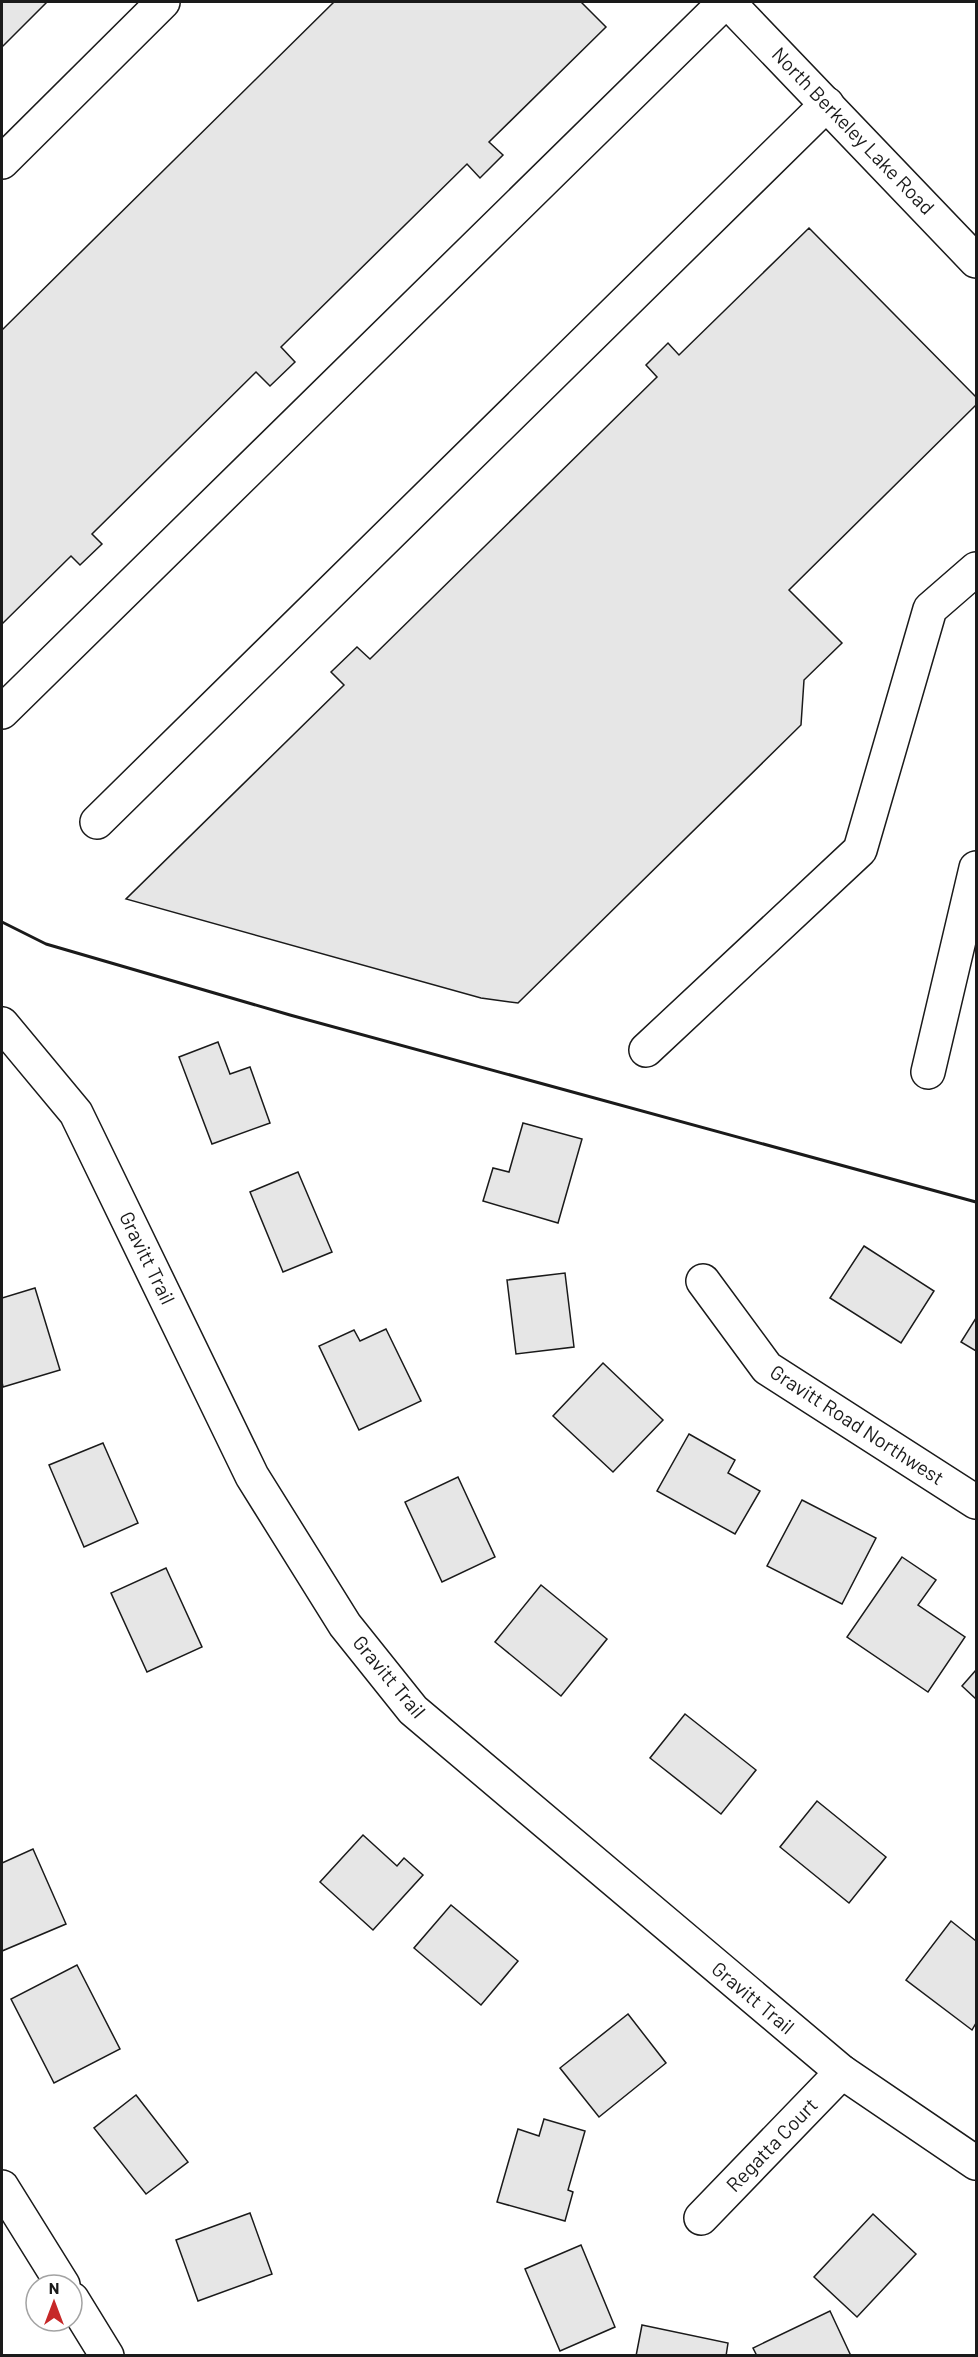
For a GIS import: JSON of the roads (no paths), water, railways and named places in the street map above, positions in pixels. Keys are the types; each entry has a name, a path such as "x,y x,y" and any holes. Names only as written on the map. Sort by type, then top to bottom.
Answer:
{"street":[{"path":"2,162 163,2"},
{"path":"2,712 740,6"},
{"name":"North Berkeley Lake Road","path":"740,6 827,104 976,261"},
{"path":"97,822 827,104"},
{"path":"646,1050 860,850 930,609 976,569"},
{"path":"928,1072 976,868"},
{"name":"Gravitt Trail","path":"2,1024 76,1113 252,1476 345,1625 413,1710 842,2072 976,2163"},
{"name":"Gravitt Road Northwest","path":"703,1281 767,1368 976,1502"},
{"name":"Regatta Court","path":"701,2218 842,2072"},
{"path":"2,2187 56,2273"},
{"path":"84,2318 107,2355"}]}
